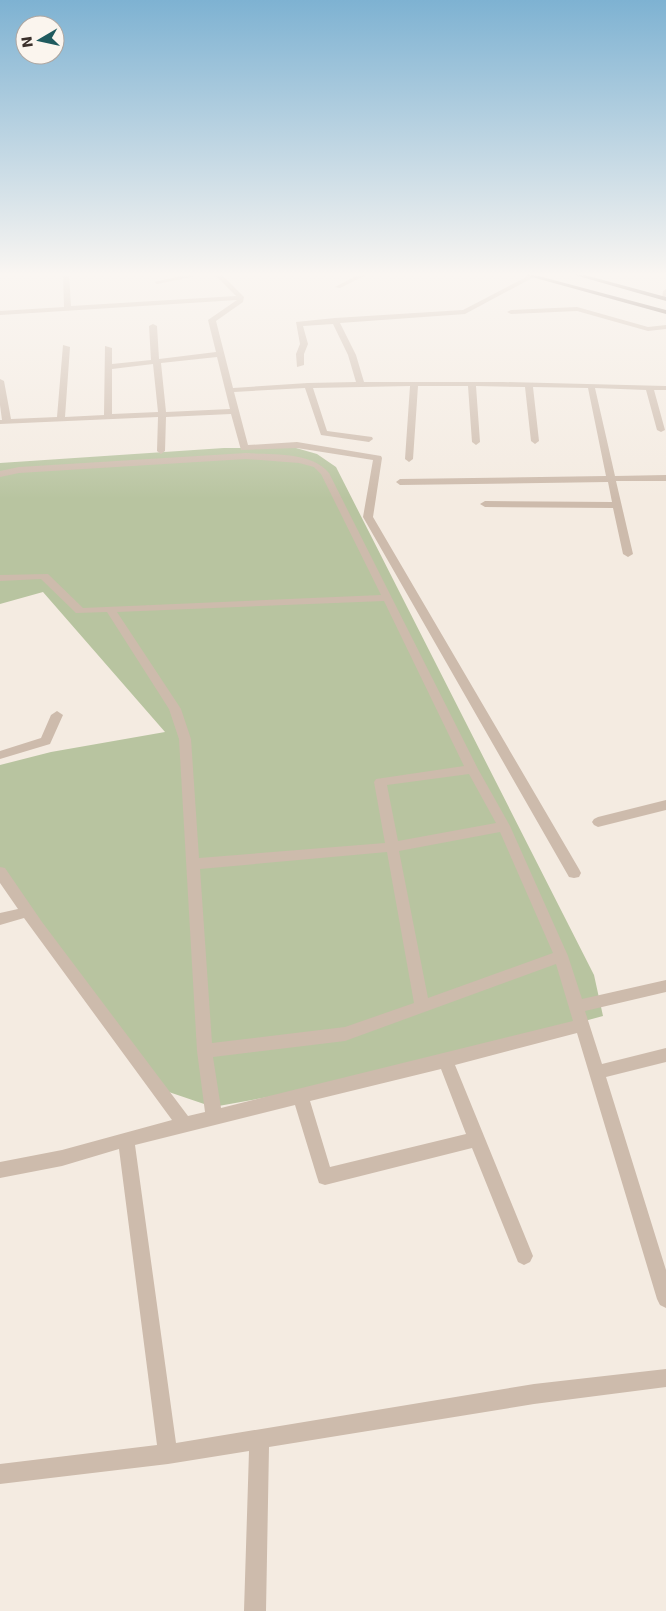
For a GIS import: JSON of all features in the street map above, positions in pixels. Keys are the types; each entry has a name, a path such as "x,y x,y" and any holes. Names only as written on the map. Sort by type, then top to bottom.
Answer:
{"street":[{"path":"60,419 66,349"},
{"path":"108,349 108,417"},
{"path":"155,349 162,415 161,450"},
{"path":"221,349 244,448 297,445 378,458 368,517 574,873"},
{"path":"300,365 302,349"},
{"path":"349,349 361,385"},
{"path":"108,367 222,354"},
{"path":"0,381 4,422 236,411"},
{"path":"230,390 308,385 414,384 666,388"},
{"path":"409,459 414,384"},
{"path":"308,385 324,433 369,439"},
{"path":"472,385 476,442"},
{"path":"529,385 535,441"},
{"path":"591,386 628,554"},
{"path":"649,387 661,430"},
{"path":"0,474 19,470 246,456 300,460 317,465 325,473 472,769 504,826 561,956 666,1299"},
{"path":"400,482 666,478"},
{"path":"484,504 616,505"},
{"path":"0,578 44,576 80,610 386,598"},
{"path":"110,609 175,709 185,739 205,1051 214,1118"},
{"path":"0,755 46,741 58,715"},
{"path":"422,1006 380,782 472,769"},
{"path":"598,822 666,805"},
{"path":"193,864 392,847 504,826"},
{"path":"0,872 27,912 184,1125"},
{"path":"0,919 27,912"},
{"path":"205,1051 345,1034 561,956"},
{"path":"577,1008 666,986"},
{"path":"0,1170 62,1158 126,1139 445,1061 582,1025"},
{"path":"596,1072 666,1055"},
{"path":"445,1061 524,1256"},
{"path":"300,1096 325,1177 476,1139"},
{"path":"126,1139 168,1454"},
{"path":"0,1474 168,1454 534,1394 666,1378"},
{"path":"255,1611 258,1440"}],"green space":[{"path":"224,448 296,448 317,454 336,467 594,975 603,1016 378,1077 213,1107 157,1088 0,869 0,765 51,752 165,732 43,592 0,604 0,463"}]}
